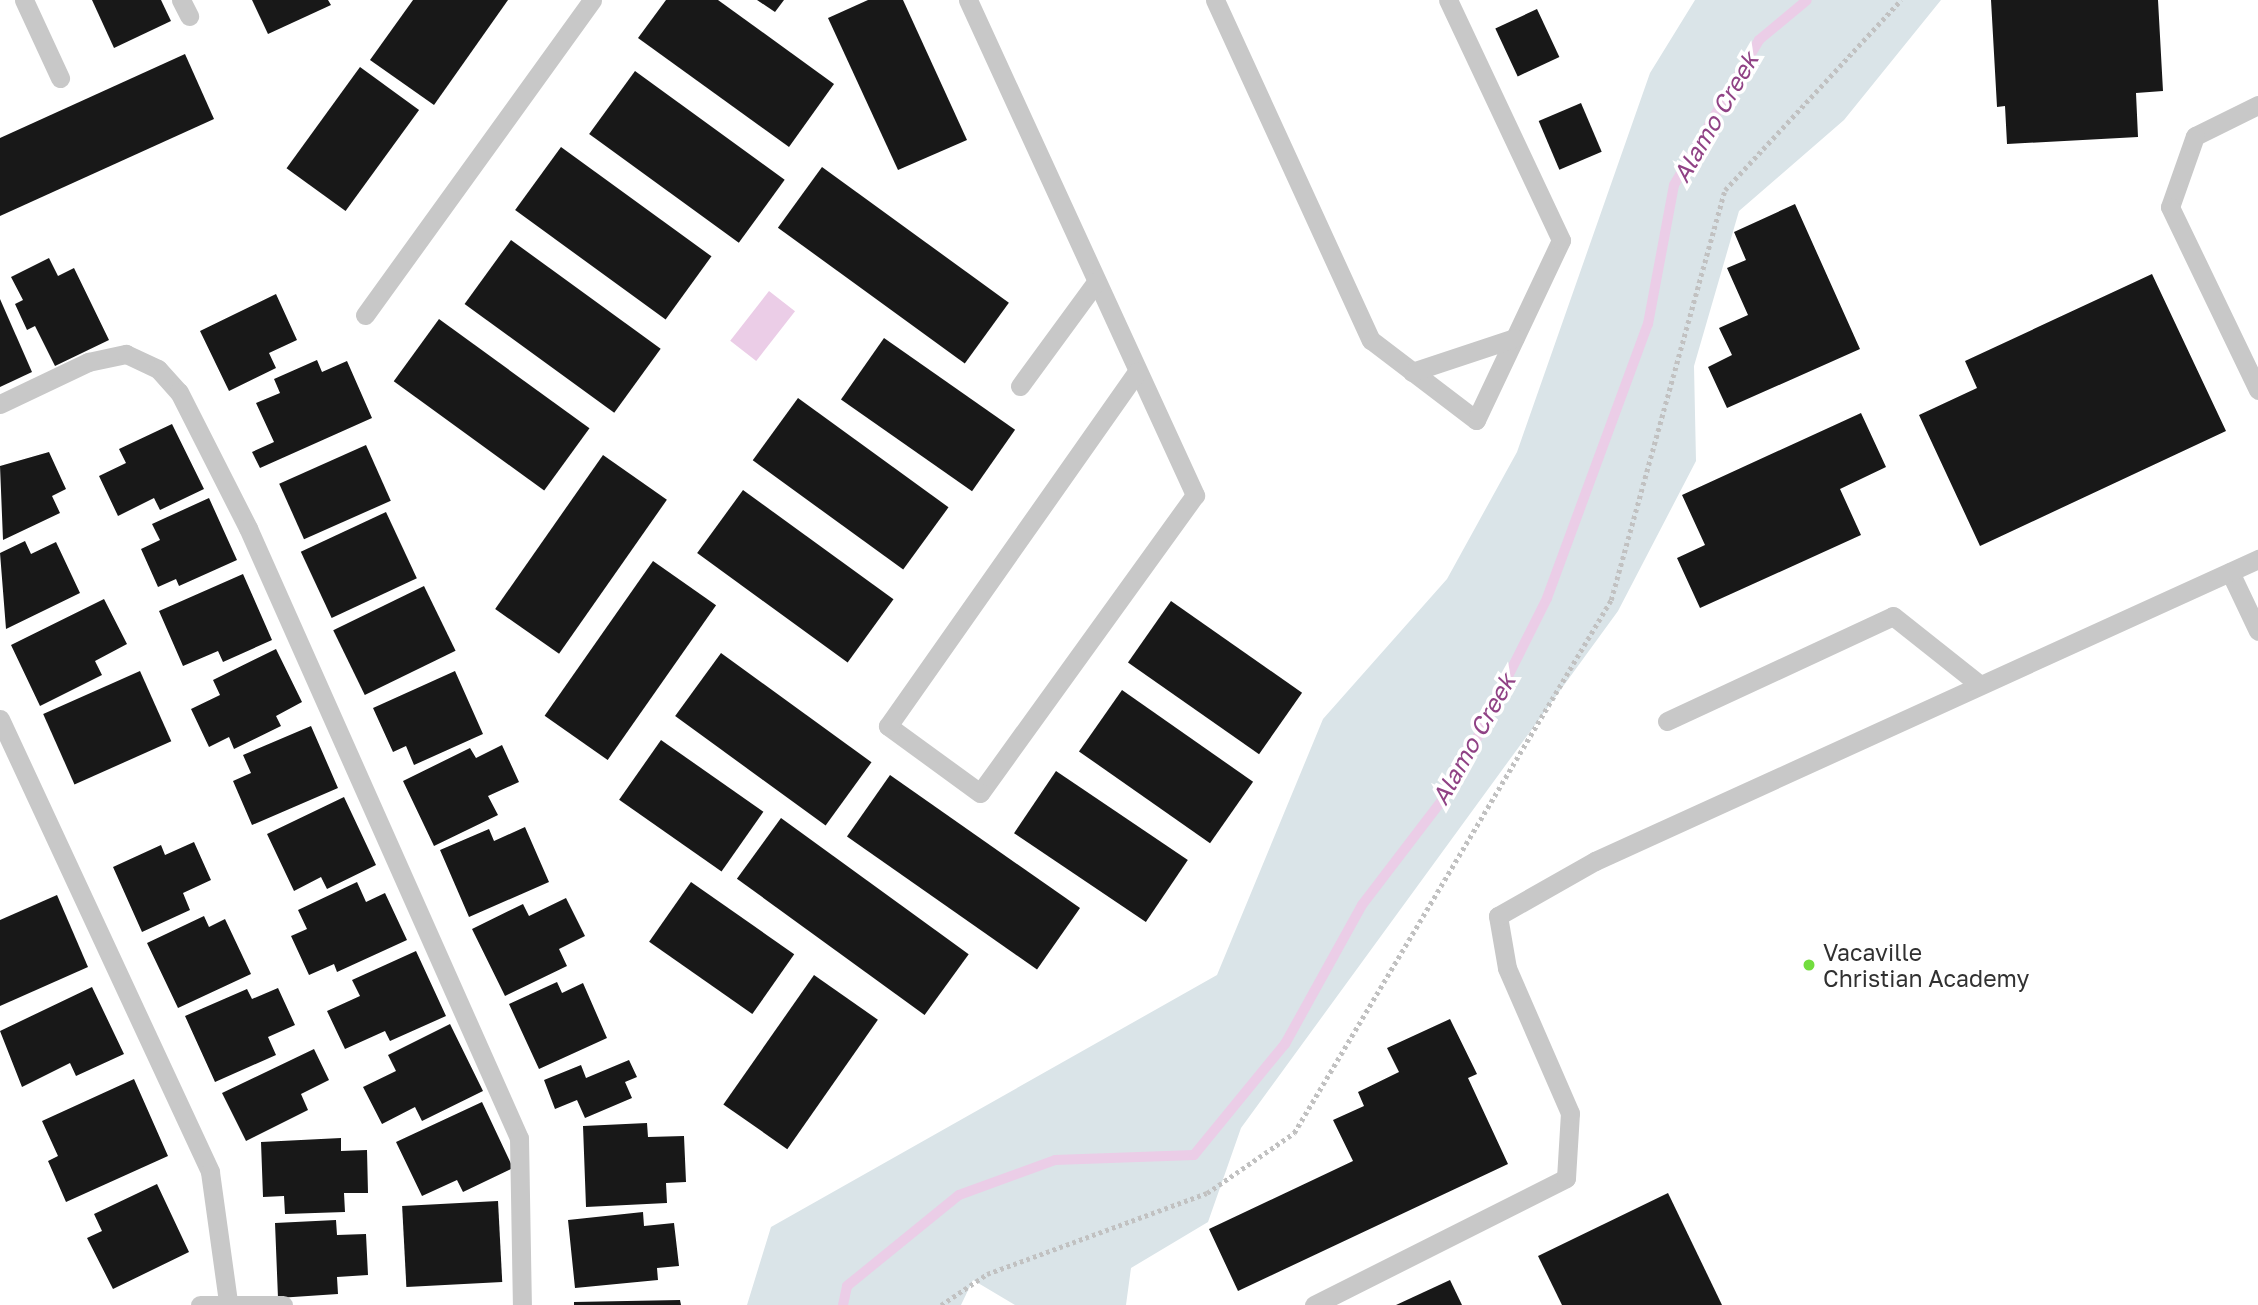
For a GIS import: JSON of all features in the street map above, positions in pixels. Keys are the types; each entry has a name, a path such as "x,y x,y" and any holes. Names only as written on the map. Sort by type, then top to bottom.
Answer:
{"lane":[{"path":"24,0 60,78"},
{"path":"365,315 592,0"},
{"path":"968,0 1195,495 980,793 888,726 1137,372"},
{"path":"1215,0 1371,340 1476,419 1561,240 1448,0"},
{"path":"2258,105 2195,136 2170,207 2258,390"},
{"path":"1020,386 1096,282"},
{"path":"1412,372 1514,338"},
{"path":"0,404 88,362 126,354 158,369 179,392 248,528 519,1138 522,1305"},
{"path":"1314,1305 1566,1178 1570,1112 1507,968 1498,916 1595,862 2258,559"},
{"path":"2230,572 2258,631"},
{"path":"1667,721 1893,616 1980,685"},
{"path":"0,719 210,1172 228,1302"},
{"path":"200,1305 228,1302 283,1305"}],"path":[{"path":"941,1305 987,1274 1207,1193 1294,1133 1611,600 1726,190 1901,0"}],"shaded area":[{"path":"1695,0 1941,0 1844,120 1739,211 1694,366 1696,461 1618,611 1241,1128 1208,1222 1131,1268 1126,1305 1015,1305 973,1280 961,1305 747,1305 771,1227 1217,975 1323,719 1447,579 1517,452 1650,73"},
{"path":"769,291 795,311 756,361 730,341"}],"building":[{"path":"92,0 161,0 171,21 114,48"},
{"path":"252,0 328,0 331,5 268,34"},
{"path":"413,0 508,0 434,105 370,60"},
{"path":"666,0 718,0 834,84 789,147 638,38"},
{"path":"757,0 784,0 775,12"},
{"path":"868,0 903,0 967,140 898,170 828,18"},
{"path":"1991,0 2158,0 2163,91 2136,93 2138,137 2007,144 2005,106 1997,107"},
{"path":"1537,9 1559,57 1518,76 1495,28"},
{"path":"185,54 214,119 0,216 0,138"},
{"path":"360,67 419,110 346,211 287,168"},
{"path":"635,71 785,180 739,243 589,134"},
{"path":"1581,103 1602,152 1559,170 1539,121"},
{"path":"561,147 711,256 666,319 515,210"},
{"path":"822,167 1009,303 965,363 778,228"},
{"path":"1795,204 1860,349 1727,408 1708,367 1732,355 1719,328 1748,315 1727,268 1746,260 1734,232"},
{"path":"511,240 661,349 614,413 465,304"},
{"path":"49,258 58,276 74,268 109,340 55,366 35,326 27,330 15,304 23,300 11,277"},
{"path":"2152,274 2226,431 1980,546 1919,415 1977,388 1965,361"},
{"path":"276,294 297,340 269,353 276,368 229,391 200,331"},
{"path":"0,299 32,372 0,387"},
{"path":"439,319 589,428 544,491 394,381"},
{"path":"884,338 1015,430 972,491 841,399"},
{"path":"317,360 322,372 347,361 372,418 260,468 252,452 274,442 256,403 280,393 274,379"},
{"path":"798,398 948,507 903,570 753,460"},
{"path":"1861,413 1886,467 1840,489 1861,535 1700,608 1677,558 1705,545 1682,495"},
{"path":"172,424 204,489 160,510 154,498 118,516 99,476 126,463 119,449"},
{"path":"366,445 391,501 304,539 279,484"},
{"path":"49,452 66,489 52,496 60,513 3,540 0,466"},
{"path":"603,455 667,500 559,654 495,609"},
{"path":"743,490 893,599 848,662 697,553"},
{"path":"209,498 237,560 179,586 176,579 158,587 141,549 160,540 152,524"},
{"path":"386,512 417,578 332,618 301,552"},
{"path":"25,541 31,554 56,542 80,593 6,629 0,553"},
{"path":"653,561 716,605 608,760 545,716"},
{"path":"243,574 272,640 223,662 218,651 183,666 159,611"},
{"path":"424,586 456,651 365,695 333,630"},
{"path":"104,599 127,644 95,661 102,675 40,706 11,645"},
{"path":"1171,601 1302,693 1259,754 1128,662"},
{"path":"276,649 302,702 276,716 281,726 234,749 229,737 209,747 191,709 220,695 213,680"},
{"path":"721,653 871,762 826,825 675,716"},
{"path":"140,671 171,741 74,784 43,714"},
{"path":"455,671 483,734 414,765 406,746 393,752 373,708"},
{"path":"1122,690 1253,782 1210,843 1079,751"},
{"path":"311,726 338,788 252,825 233,781 251,773 243,755"},
{"path":"661,740 763,812 722,871 619,800"},
{"path":"502,745 519,782 488,796 498,815 434,846 403,781 470,748 476,758"},
{"path":"1056,771 1188,860 1146,922 1014,833"},
{"path":"890,775 1080,908 1037,970 847,836"},
{"path":"344,797 376,865 327,889 321,877 294,891 267,834"},
{"path":"781,818 969,954 925,1015 737,879"},
{"path":"525,827 549,882 469,917 440,850 489,829 494,841"},
{"path":"194,842 211,880 183,893 190,910 142,932 113,867 161,845 165,855"},
{"path":"357,882 366,902 385,893 407,940 337,972 334,964 309,975 291,936 307,929 298,910"},
{"path":"691,882 794,954 752,1014 649,942"},
{"path":"57,895 88,967 0,1006 0,920"},
{"path":"566,898 585,936 559,949 567,966 505,996 472,929 523,904 529,916"},
{"path":"204,916 209,927 225,919 251,974 178,1008 147,943"},
{"path":"416,951 446,1016 390,1041 385,1031 345,1049 327,1011 360,996 352,980"},
{"path":"814,975 878,1020 787,1149 723,1104"},
{"path":"557,982 562,993 583,983 607,1038 539,1069 509,1004"},
{"path":"92,987 124,1054 76,1076 70,1063 22,1087 0,1031"},
{"path":"278,988 295,1025 268,1037 276,1055 215,1082 185,1016 247,989 252,999"},
{"path":"1450,1019 1477,1074 1468,1078 1508,1164 1238,1291 1209,1229 1353,1161 1333,1120 1364,1106 1358,1092 1399,1072 1387,1048"},
{"path":"450,1024 483,1091 422,1121 415,1107 382,1124 363,1087 396,1071 388,1055"},
{"path":"314,1049 329,1080 301,1094 308,1110 246,1141 222,1093"},
{"path":"629,1060 637,1077 625,1082 632,1098 585,1118 577,1100 555,1109 544,1080 581,1065 586,1078"},
{"path":"134,1079 168,1156 66,1202 48,1161 58,1156 42,1121"},
{"path":"482,1102 513,1168 463,1192 457,1180 422,1196 396,1142"},
{"path":"647,1123 648,1137 684,1136 686,1182 666,1183 667,1203 586,1207 583,1126"},
{"path":"341,1138 341,1151 367,1150 368,1193 344,1193 345,1212 285,1214 284,1196 263,1197 261,1142"},
{"path":"157,1184 189,1252 113,1289 87,1238 102,1231 94,1214"},
{"path":"1668,1193 1722,1305 1562,1305 1538,1256"},
{"path":"498,1201 502,1282 406,1287 402,1206"},
{"path":"643,1212 644,1226 674,1223 679,1266 657,1268 658,1280 575,1288 568,1220"},
{"path":"336,1220 337,1235 366,1234 368,1275 337,1277 338,1294 278,1298 275,1223"},
{"path":"1450,1280 1462,1305 1396,1305"},
{"path":"680,1300 681,1305 574,1305 574,1302"}],"waterway":[{"name":"Alamo Creek","path":"843,1305 847,1286 959,1195 1055,1160 1194,1155 1285,1044 1362,905 1453,786 1547,598 1648,324 1674,185 1759,40 1807,0"}],"place":[{"name":"Vacaville Christian Academy","path":"1809,965"}]}
